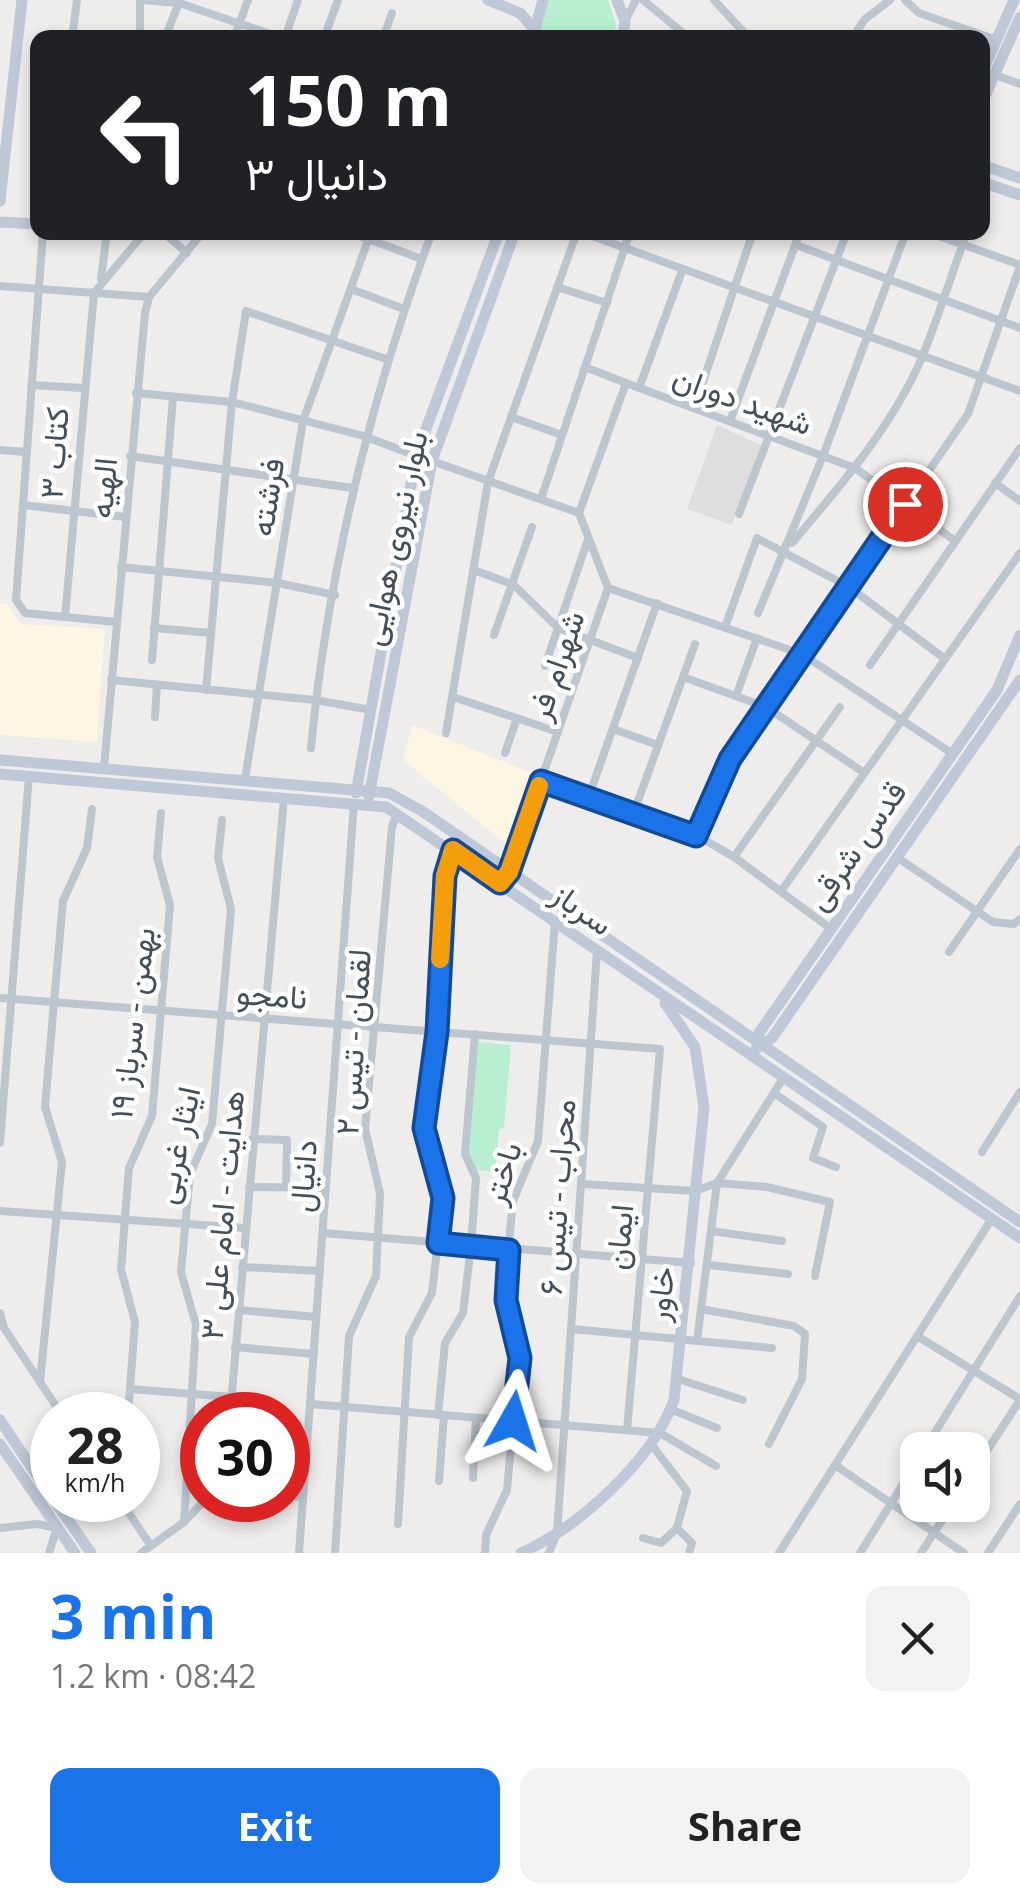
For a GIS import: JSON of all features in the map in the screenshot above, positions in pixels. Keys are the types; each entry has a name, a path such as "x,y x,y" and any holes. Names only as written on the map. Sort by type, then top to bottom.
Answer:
{"street":[{"path":"0,202 22,0"},
{"path":"73,30 77,0"},
{"path":"140,30 141,0 179,2 261,30"},
{"path":"236,30 248,0"},
{"path":"286,30 298,0"},
{"path":"327,30 338,0"},
{"path":"488,0 520,12 533,30"},
{"path":"537,30 543,0"},
{"path":"617,0 625,20 624,30"},
{"path":"625,20 640,0 679,30"},
{"path":"714,0 742,30"},
{"path":"857,30 890,0"},
{"path":"904,0 919,14 966,30"},
{"path":"168,30 179,2"},
{"path":"990,69 996,40 1013,6"},
{"path":"990,71 1013,6"},
{"path":"386,30 392,14"},
{"path":"990,38 996,40"},
{"path":"990,74 1020,84"},
{"path":"990,168 1020,178"},
{"path":"990,185 1020,196"},
{"path":"0,222 30,224"},
{"path":"42,240 16,600 25,613 116,622"},
{"path":"101,279 106,240"},
{"path":"101,279 138,240"},
{"path":"173,240 187,252"},
{"path":"0,286 149,297 197,240"},
{"name":"فرشته","path":"245,779 304,421 369,240"},
{"path":"379,240 422,258"},
{"path":"311,748 352,488 364,436 386,358 429,240"},
{"name":"بلوار نیروی هوایی","path":"363,788 372,710 416,456 496,240"},
{"name":"بلوار نیروی هوایی","path":"363,788 408,595 432,461 512,240"},
{"path":"446,733 488,482 576,240"},
{"path":"600,240 1020,391"},
{"path":"540,500 627,240"},
{"path":"703,382 750,240"},
{"path":"730,421 798,240"},
{"path":"739,514 844,240"},
{"path":"758,613 823,456 903,240"},
{"path":"696,836 730,759 968,414 1020,266 950,240"},
{"path":"786,550 855,468 922,357 965,240"},
{"path":"796,246 1020,328"},
{"path":"639,388 682,270"},
{"name":"کتاب ۳","path":"65,617 83,388 94,293 101,279"},
{"path":"556,287 607,303"},
{"path":"351,289 404,308"},
{"name":"الهیه","path":"104,768 136,393 149,297"},
{"path":"206,690 232,402 246,310 386,358"},
{"path":"585,367 626,383"},
{"name":"شهید دوران","path":"579,513 626,383 855,468 955,541"},
{"path":"31,385 83,388"},
{"path":"136,393 232,402 364,436 579,513 608,588 802,654 953,754"},
{"path":"152,660 173,397"},
{"path":"511,417 562,435"},
{"path":"870,666 1020,448"},
{"path":"0,450 26,452"},
{"path":"130,456 352,488"},
{"path":"996,483 1020,501"},
{"path":"23,505 125,517"},
{"path":"494,635 532,527"},
{"path":"725,627 756,538 786,550 848,587 945,659"},
{"path":"545,666 588,542"},
{"path":"782,890 1020,553"},
{"path":"121,566 278,583 335,595"},
{"path":"474,570 514,586 558,628 638,658"},
{"name":"شهرام فر","path":"509,872 608,588"},
{"path":"394,593 408,595"},
{"path":"589,796 657,603"},
{"path":"154,628 211,633"},
{"name":"قدس شرقی","path":"760,1044 758,1033 1004,679 1020,636"},
{"path":"736,696 757,638"},
{"path":"634,812 696,644"},
{"path":"684,677 766,707 863,772"},
{"path":"750,1056 772,1038 1019,685 1004,679"},
{"path":"111,680 316,700 372,710"},
{"path":"155,717 157,685"},
{"path":"452,697 558,732"},
{"path":"734,857 840,708"},
{"path":"505,754 516,718"},
{"path":"613,729 658,745"},
{"name":"سرباز","path":"0,760 363,788 406,801 760,1044 1020,1238"},
{"path":"103,783 104,768"},
{"name":"سرباز","path":"0,774 361,804 398,812 782,1080 962,1192 1020,1222"},
{"path":"0,1142 28,776"},
{"path":"541,781 696,836 734,857 830,928"},
{"path":"932,784 943,793"},
{"path":"361,804 363,788"},
{"name":"هدایت - امام علی ۳","path":"231,1392 284,798"},
{"name":"دانیال","path":"310,1404 338,1024 361,804"},
{"path":"40,1382 62,1162 45,1107 54,1002 64,901 88,848 92,809"},
{"name":"بهمن - سرباز ۱۹","path":"130,1392 135,1322 121,1269 129,1168 152,1116 170,906 157,858 161,812"},
{"name":"لقمان - تیس ۲","path":"335,1553 349,1336 376,1276 380,1194 365,1129 392,828 398,812"},
{"name":"ایثار غربی","path":"193,1392 196,1326 181,1272 190,1174 212,1124 231,909 218,858 222,820"},
{"path":"398,1524 409,1337 432,1293 443,1198 424,1128 437,1032 445,876 453,850"},
{"path":"949,952 1019,854"},
{"path":"898,858 977,912 1003,924 1020,920"},
{"path":"500,883 509,872"},
{"name":"باختر","path":"485,1553 486,1535 506,1490 520,1358 506,1300 513,1201 538,1141 554,922"},
{"name":"محراب - تیس ۶","path":"550,1553 557,1533 597,951"},
{"name":"خاور","path":"521,1553 557,1533 628,1472 660,1432 678,1379 704,1108 700,1065 692,1041 652,989"},
{"name":"نامجو","path":"0,998 660,1048"},
{"path":"692,1041 693,1026 708,1026"},
{"path":"439,1482 445,1342 462,1312 472,1246 476,1178 466,1154 475,1034"},
{"name":"ایمان","path":"626,1430 660,1048"},
{"path":"698,1342 717,1183 782,1080"},
{"path":"982,1152 1020,1092"},
{"path":"774,1094 823,1127 813,1158 836,1167"},
{"path":"252,1139 288,1140 286,1188"},
{"path":"582,1184 695,1191 717,1183 767,1187 830,1202 815,1276"},
{"path":"249,1187 326,1188"},
{"path":"0,1211 245,1228"},
{"path":"779,1553 991,1220"},
{"path":"712,1231 782,1240"},
{"path":"323,1233 691,1263"},
{"path":"709,1265 788,1274"},
{"path":"242,1267 320,1271"},
{"path":"935,1432 1020,1296"},
{"path":"238,1310 316,1317"},
{"path":"701,1310 794,1326 806,1334 802,1379 769,1444"},
{"path":"0,1312 4,1328 47,1392"},
{"path":"572,1330 635,1332 772,1348"},
{"path":"917,1336 1020,1400 990,1446"},
{"path":"235,1348 314,1354"},
{"path":"678,1379 743,1400"},
{"path":"130,1389 180,1393"},
{"path":"310,1404 660,1432 716,1466"},
{"path":"670,1409 717,1428"},
{"path":"473,1478 476,1418"},
{"path":"0,1420 30,1465"},
{"path":"0,1444 62,1524 92,1553"},
{"path":"642,1538 661,1543 677,1528 686,1491 651,1444"},
{"path":"835,1465 964,1553"},
{"path":"860,1553 900,1488"},
{"path":"988,1553 1020,1504"},
{"path":"135,1522 151,1546"},
{"path":"141,1553 184,1522"},
{"name":"دانیال","path":"299,1553 301,1522"},
{"path":"921,1553 941,1522"},
{"path":"0,1528 62,1524"},
{"path":"49,1553 62,1524"},
{"path":"62,1524 75,1553"},
{"path":"677,1528 692,1543 689,1553"}],"shaded area":[{"path":"717,425 761,445 732,525 687,509"},
{"path":"0,603 7,604 21,624 105,629 97,742 0,735"},
{"path":"412,725 535,774 506,844 403,760"}],"green space":[{"path":"545,0 608,0 616,23 615,30 537,28"},
{"path":"478,1042 511,1045 504,1128 499,1129 495,1172 468,1169"}],"slow traffic":[{"path":"440,959 445,876 453,850 500,883 509,872 539,786"}],"route":[{"path":"513,1421 520,1358 506,1300 509,1250 438,1243 443,1198 424,1128 437,1032 445,876 453,850 500,883 509,872 541,781 696,836 730,759 905,504"}]}
